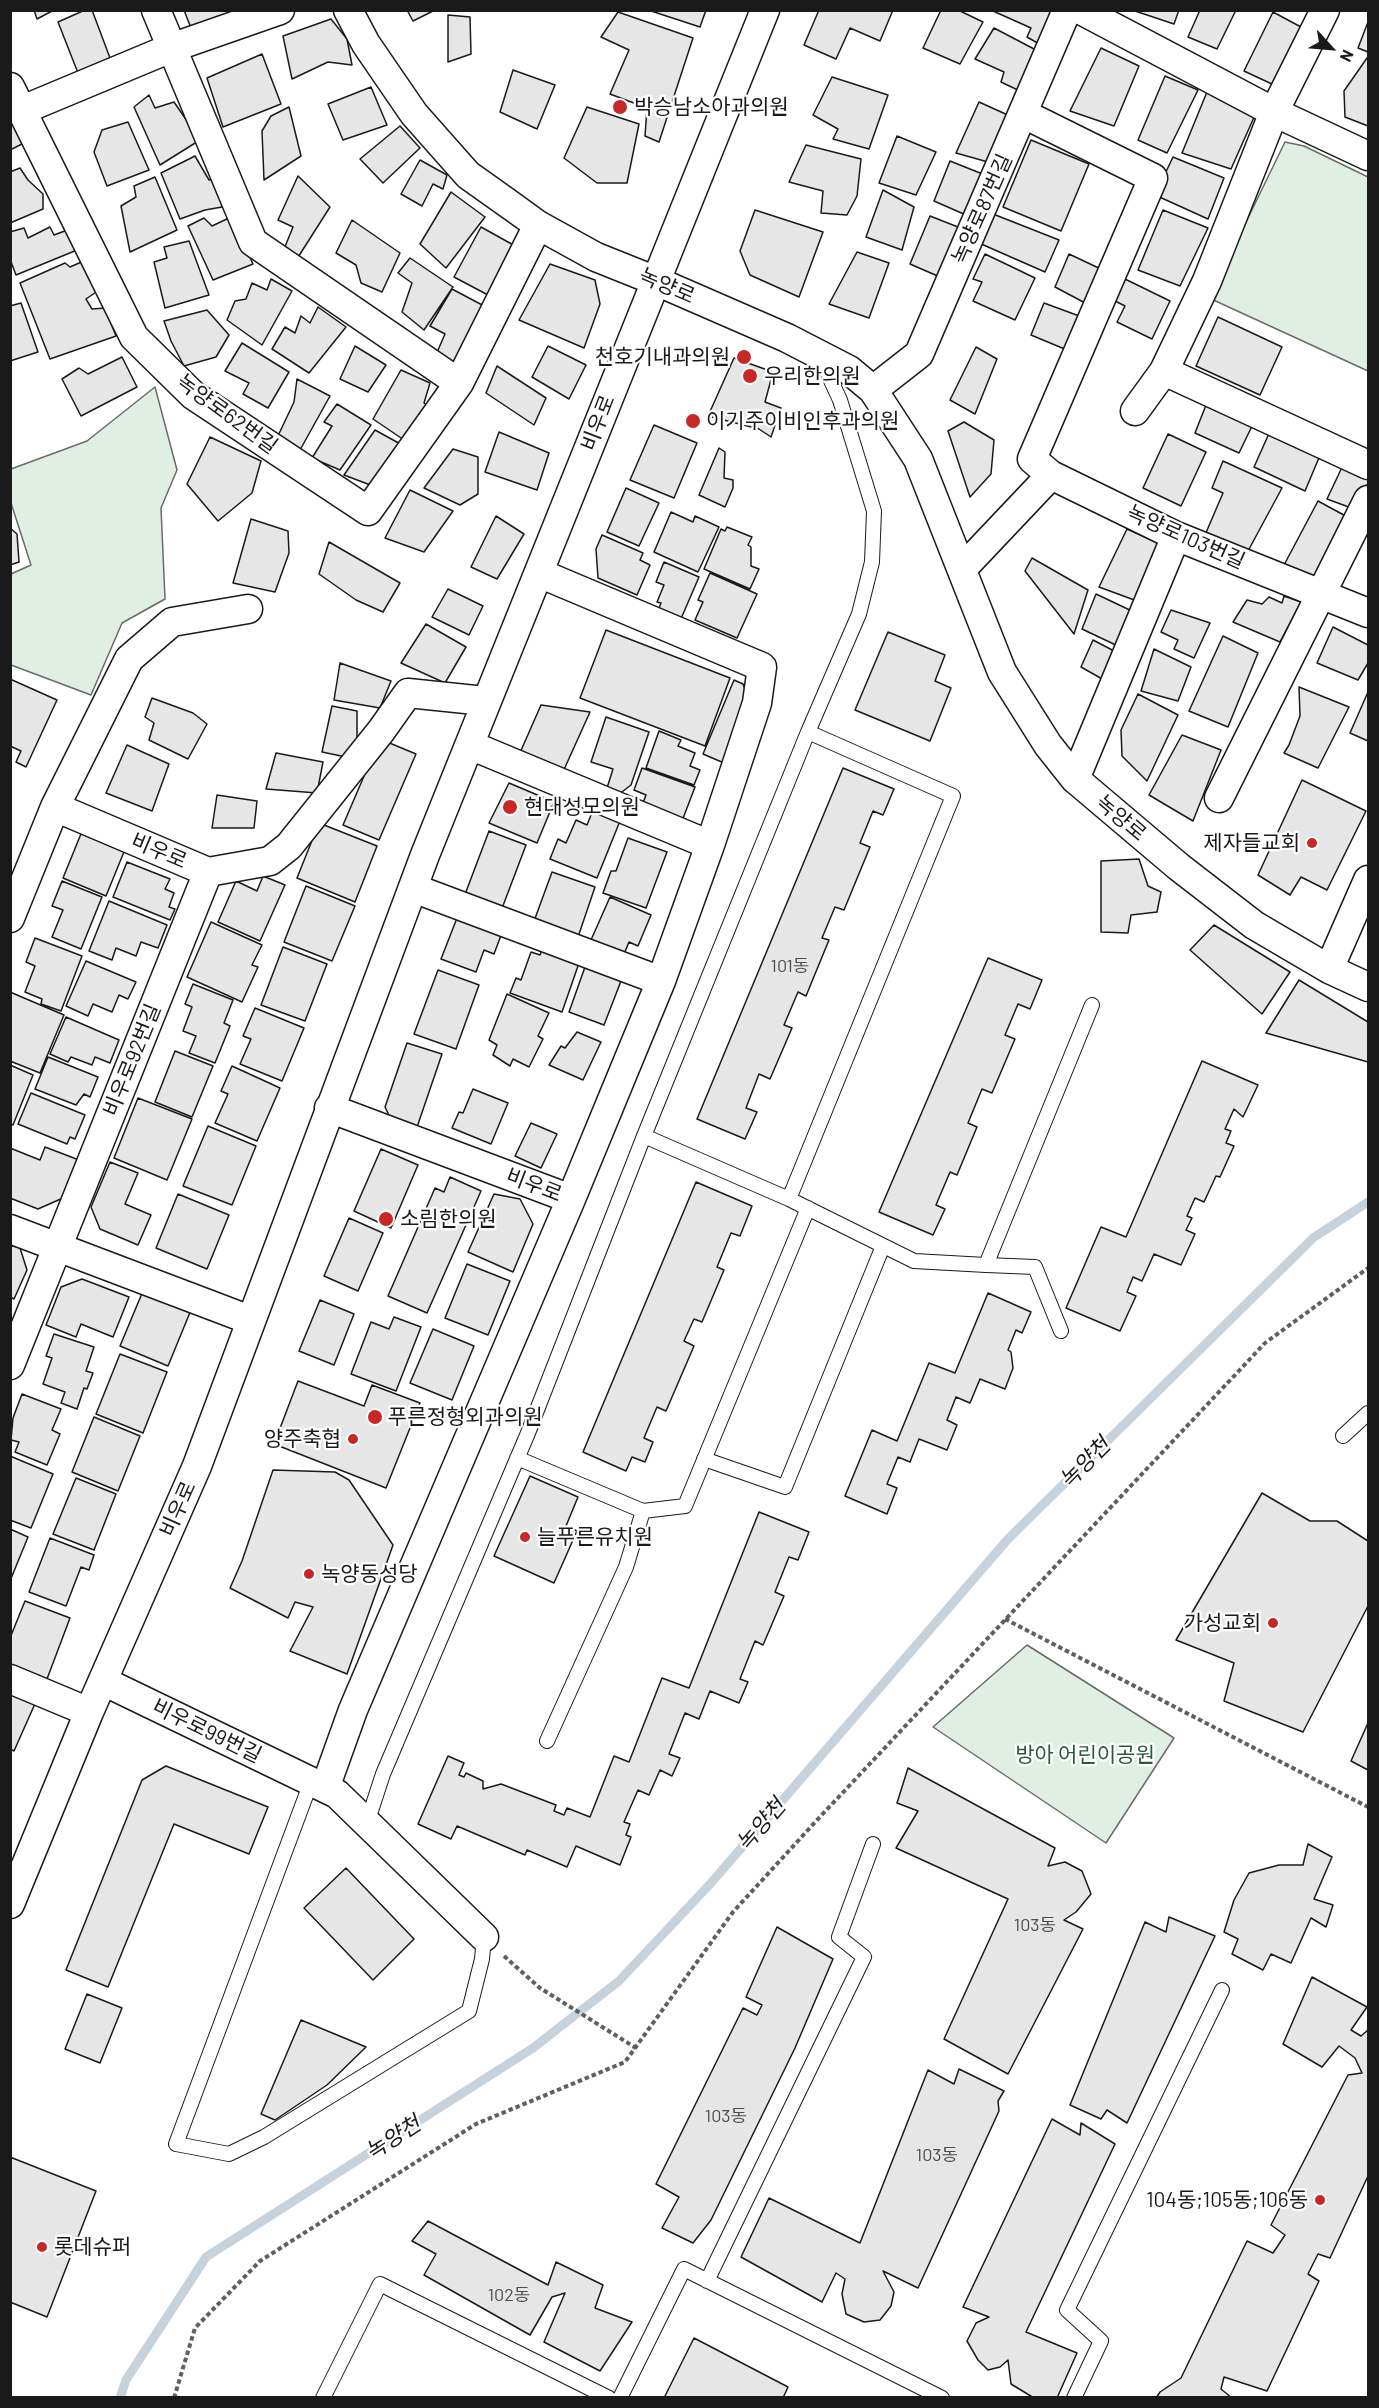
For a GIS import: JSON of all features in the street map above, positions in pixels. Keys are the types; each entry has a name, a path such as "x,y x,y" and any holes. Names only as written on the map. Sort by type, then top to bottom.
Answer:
{"street":[{"path":"156,10 253,242 459,383"},
{"path":"16,99 280,10"},
{"name":"녹양로","path":"348,10 366,44 414,114 468,175 538,225 596,257 788,338 849,370 873,390 918,459 963,568 1002,672 1048,745 1075,779 1254,925 1329,969 1368,987"},
{"name":"비우로","path":"10,1904 89,1712 197,1466 329,1108 485,701 540,573 632,337 657,281 765,10"},
{"name":"녹양로87번길","path":"873,390 919,354 1067,10"},
{"path":"1081,10 1274,112 1368,156"},
{"path":"1135,411 1164,371 1207,281 1274,112 1325,10"},
{"name":"녹양로62번길","path":"16,99 134,337 193,395 368,511 459,383 538,225"},
{"path":"963,568 1051,475 1032,459 1153,178 1024,114"},
{"path":"1164,371 1368,465"},
{"name":"녹양로103번길","path":"1051,475 1176,536 1368,613"},
{"path":"1218,798 1323,594 1368,500"},
{"path":"1075,779 1176,536"},
{"path":"318,1785 353,1710 572,1199 661,981 711,844 757,703 762,667 540,573"},
{"path":"10,918 55,807 129,658 171,622 248,609"},
{"name":"비우로","path":"55,807 208,873 270,861 289,846 381,732 408,693 485,701"},
{"path":"470,745 711,844"},
{"name":"비우로92번길","path":"10,1365 208,873"},
{"path":"1329,969 1368,880"},
{"path":"413,888 661,981"},
{"name":"비우로","path":"329,1108 572,1199"},
{"path":"10,1229 250,1320"},
{"path":"10,1679 89,1712"},
{"name":"비우로99번길","path":"103,1681 337,1794 484,1937"}],"lane":[{"path":"367,1823 383,1774 517,1458 644,1136 808,732 859,614 872,562 874,511 840,400 819,354"},
{"path":"789,1199 952,796 808,732"},
{"path":"986,1265 1092,1005"},
{"path":"644,1136 789,1199 914,1261 1035,1267 1061,1331"},
{"path":"517,1458 643,1510 685,1506 808,1208"},
{"path":"704,1459 785,1487 883,1246"},
{"path":"1343,1436 1368,1413"},
{"path":"548,1741 626,1567 643,1510"},
{"path":"318,1785 176,2144 229,2154 274,2131 469,2011 482,1959 484,1937"},
{"path":"707,2280 864,1957 839,1936 873,1844"},
{"path":"1074,2397 1101,2341 1067,2310 1222,1990"},
{"path":"620,2397 684,2269 942,2397"},
{"path":"323,2397 380,2284 609,2397"}],"path":[{"path":"174,2397 195,2328 260,2261 476,2124 626,2062 733,1912 1005,1619 1265,1342 1368,1268"},
{"path":"1005,1619 1368,1807"},
{"path":"484,1937 540,1988 636,2048"}],"green space":[{"path":"1285,142 1304,146 1368,177 1368,371 1209,298"},
{"path":"155,387 177,470 161,508 165,599 122,623 91,695 11,665 11,574 31,565 11,503 11,469 87,441"},
{"name":"방아 어린이공원","path":"1027,1645 1174,1738 1106,1843 933,1727"}],"building":[{"path":"34,10 54,10 37,19"},
{"path":"85,10 92,10 110,58 78,73 58,22"},
{"path":"184,10 251,10 194,36"},
{"path":"407,10 435,10 413,21"},
{"path":"648,10 706,10 700,27"},
{"path":"819,10 893,10 880,41 850,28 836,59 804,45"},
{"path":"941,10 958,10 983,22 960,64 923,48"},
{"path":"1055,10 1041,45 1027,37 1031,28 993,11"},
{"path":"1132,10 1179,10 1174,24"},
{"path":"1200,10 1236,10 1217,49 1188,37"},
{"path":"618,12 693,38 659,142 645,136 647,108 610,94 629,50 601,37"},
{"path":"1273,12 1301,27 1274,85 1244,71"},
{"path":"448,15 470,17 471,54 448,62"},
{"path":"331,19 347,39 352,65 328,62 292,79 283,36"},
{"path":"1368,22 1368,52 1358,48"},
{"path":"994,28 1036,50 1022,92 1001,82 1004,72 975,59"},
{"path":"1101,48 1139,66 1114,126 1070,111"},
{"path":"262,54 281,104 223,127 207,78"},
{"path":"1367,58 1368,126 1345,117 1344,91"},
{"path":"513,70 555,85 537,129 500,112"},
{"path":"1165,76 1198,90 1167,153 1138,140"},
{"path":"832,77 888,95 869,149 833,139 838,129 813,115"},
{"path":"371,87 387,125 343,140 328,104"},
{"path":"1207,92 1255,115 1231,169 1182,153"},
{"path":"149,95 155,108 174,102 200,140 160,165 134,107"},
{"path":"979,102 1010,116 988,162 956,153"},
{"path":"289,107 301,156 264,180 262,131 271,116"},
{"path":"587,107 639,124 627,183 597,183 564,158"},
{"path":"128,122 149,170 107,186 94,152 102,130"},
{"path":"18,123 28,141 10,150 10,124"},
{"path":"400,126 420,148 383,183 360,159"},
{"path":"897,136 936,152 916,195 879,183"},
{"path":"1031,140 1089,164 1061,231 1003,207"},
{"path":"806,145 861,159 857,196 847,215 821,213 823,191 789,182"},
{"path":"195,156 209,180 218,178 222,207 180,219 161,173"},
{"path":"1173,157 1224,178 1208,219 1155,195"},
{"path":"420,160 447,175 443,189 433,184 422,206 401,194"},
{"path":"950,161 985,175 966,215 934,201"},
{"path":"20,168 28,180 43,194 43,209 10,223 10,172"},
{"path":"298,176 330,207 295,262 282,254 293,227 278,220"},
{"path":"155,177 177,230 130,252 121,206 136,197 134,186"},
{"path":"883,190 914,207 902,250 866,237"},
{"path":"451,192 485,217 446,268 420,244"},
{"path":"755,210 823,232 799,297 750,275 740,251"},
{"path":"1163,210 1208,228 1180,286 1138,270"},
{"path":"993,214 1059,240 1045,272 979,243"},
{"path":"930,216 963,229 940,277 910,264"},
{"path":"231,217 253,264 213,280 188,226 204,218 212,226"},
{"path":"352,220 400,253 382,292 361,283 356,265 336,253"},
{"path":"50,227 54,235 70,229 77,250 16,275 10,259 10,232 24,228 28,238"},
{"path":"481,227 517,247 488,295 454,277"},
{"path":"189,241 209,295 165,308 154,262 167,258 164,247"},
{"path":"857,252 889,263 869,318 829,304"},
{"path":"985,254 1035,278 1015,320 973,301 982,282 973,279"},
{"path":"1069,254 1105,271 1089,305 1055,287"},
{"path":"410,258 453,287 424,330 402,312 412,283 398,273"},
{"path":"86,260 99,290 86,299 92,309 105,308 116,336 50,359 20,283 65,263 70,267"},
{"path":"550,264 595,280 600,304 584,348 519,320"},
{"path":"271,279 292,291 262,345 227,320 235,301 246,299 252,283 267,290"},
{"path":"1125,279 1170,301 1152,339 1117,322 1125,306 1115,301"},
{"path":"452,289 486,307 459,369 435,357 445,334 430,326"},
{"path":"21,303 38,352 10,361 10,306"},
{"path":"1044,303 1082,317 1067,350 1031,335"},
{"path":"318,307 346,327 309,373 272,349 285,327 295,333 301,316 310,323"},
{"path":"207,310 229,335 216,357 184,366 164,321"},
{"path":"1218,317 1282,347 1260,395 1196,366"},
{"path":"242,343 289,372 268,408 243,394 249,383 225,371"},
{"path":"355,346 386,365 368,392 340,379"},
{"path":"548,346 586,365 569,399 532,377"},
{"path":"976,347 997,359 975,414 950,400"},
{"path":"122,357 137,387 81,416 62,379 79,368 88,374"},
{"path":"734,358 773,372 765,402 781,408 771,437 759,429 708,416"},
{"path":"497,366 546,398 534,425 486,393"},
{"path":"401,370 430,383 424,403 433,409 407,442 373,419"},
{"path":"297,379 330,396 300,450 276,440 294,402"},
{"path":"1208,400 1254,422 1239,453 1195,433"},
{"path":"337,404 371,425 340,470 312,458 332,426 324,422"},
{"path":"964,422 994,440 991,474 970,497 948,431"},
{"path":"654,425 697,443 674,498 630,480"},
{"path":"1271,429 1321,453 1305,491 1254,467"},
{"path":"375,430 404,446 373,486 344,475"},
{"path":"499,432 549,453 537,490 485,472"},
{"path":"1168,434 1206,452 1181,506 1143,488"},
{"path":"210,437 261,461 252,493 218,521 187,484"},
{"path":"719,448 725,452 724,478 733,480 733,488 725,507 699,495"},
{"path":"453,449 478,457 478,494 460,505 424,488"},
{"path":"1223,461 1282,488 1248,551 1205,535 1223,493 1212,488"},
{"path":"1344,463 1368,473 1368,483 1354,509 1327,499"},
{"path":"626,488 659,503 639,546 607,532"},
{"path":"410,490 453,511 424,552 385,538"},
{"path":"1318,501 1353,520 1322,581 1284,565"},
{"path":"671,512 693,522 695,516 719,527 698,572 654,552"},
{"path":"496,516 524,534 497,579 471,567"},
{"path":"251,519 288,531 289,553 275,592 233,583"},
{"path":"727,527 752,537 748,545 751,547 751,566 759,569 750,589 704,569 721,529 725,531"},
{"path":"10,528 17,534 19,562 10,565"},
{"path":"1127,529 1165,546 1137,601 1099,587"},
{"path":"602,535 643,553 640,560 650,565 637,595 598,578 596,549"},
{"path":"329,542 400,583 383,612 356,600 319,574"},
{"path":"1032,558 1088,590 1074,634 1025,571"},
{"path":"664,562 699,577 680,621 658,611 661,603 657,602 664,585 656,582"},
{"path":"710,573 757,594 737,638 695,620 703,602 698,600"},
{"path":"448,589 483,606 469,635 432,617"},
{"path":"1096,594 1134,612 1120,647 1082,629"},
{"path":"1284,596 1301,602 1280,642 1233,622 1247,600 1262,604 1269,597 1282,603"},
{"path":"1171,610 1210,623 1194,658 1174,649 1178,640 1161,632"},
{"path":"426,624 466,647 445,683 401,663"},
{"path":"1333,627 1368,645 1368,663 1358,680 1317,663"},
{"path":"606,630 730,678 705,746 580,698"},
{"path":"888,632 945,655 935,681 951,688 930,741 855,710"},
{"path":"1223,636 1258,653 1228,727 1189,711"},
{"path":"1093,640 1118,653 1104,680 1081,667"},
{"path":"1154,649 1191,667 1178,701 1141,691"},
{"path":"340,663 391,681 380,708 334,700"},
{"path":"10,679 57,700 26,767 16,762 21,751 10,746"},
{"path":"734,680 743,684 749,701 724,763 703,754"},
{"path":"1299,687 1349,707 1318,768 1284,753 1300,716"},
{"path":"1368,692 1368,741 1350,733"},
{"path":"1138,694 1178,715 1147,781 1122,756 1121,730"},
{"path":"152,698 193,713 207,724 188,759 149,740 154,723 145,717"},
{"path":"541,705 590,712 562,774 519,755"},
{"path":"332,706 357,711 357,739 346,757 322,752"},
{"path":"606,717 649,732 631,785 618,795 607,788 613,769 591,762"},
{"path":"659,731 681,740 678,746 695,753 690,766 700,770 694,785 646,768"},
{"path":"1182,735 1221,750 1193,821 1149,795"},
{"path":"380,739 416,754 379,840 343,825"},
{"path":"127,745 169,764 152,811 106,793"},
{"path":"276,753 323,762 317,793 266,789"},
{"path":"642,768 695,787 682,821 641,808 646,795 634,790"},
{"path":"843,768 894,789 883,815 873,811 860,843 870,847 844,910 835,907 822,938 829,940 806,996 798,992 784,1025 792,1028 770,1079 759,1074 746,1108 757,1112 745,1139 697,1119"},
{"name":"제자들교회","path":"1302,780 1366,811 1327,890 1301,877 1290,895 1258,875"},
{"path":"509,783 554,802 537,843 489,823"},
{"path":"217,795 257,801 254,828 212,828"},
{"path":"593,810 620,821 597,878 550,859 558,839 566,843 576,820 587,825"},
{"path":"319,823 377,846 355,902 297,878"},
{"path":"85,824 128,842 106,896 63,878"},
{"path":"489,831 526,845 501,911 464,897"},
{"path":"628,838 667,852 646,908 603,893 611,871 616,871"},
{"path":"1139,859 1148,886 1161,892 1157,912 1131,915 1128,933 1101,932 1101,861"},
{"path":"127,862 170,879 165,889 174,893 169,907 175,909 170,920 113,897"},
{"path":"552,872 595,887 577,940 533,924"},
{"path":"263,876 285,885 260,941 218,922 236,881 257,891"},
{"path":"62,881 102,897 81,949 52,937 63,910 52,906"},
{"path":"306,886 355,906 332,961 284,942"},
{"path":"610,897 651,915 638,946 629,942 624,954 591,940"},
{"path":"109,901 167,925 158,948 141,942 136,956 116,948 112,960 89,951"},
{"path":"459,913 503,930 494,954 484,950 476,972 441,959"},
{"path":"211,922 262,945 252,965 258,967 242,1002 187,977"},
{"path":"1214,925 1290,972 1262,1014 1190,950"},
{"path":"35,938 82,956 61,1011 41,1004 42,999 25,992 35,966 26,962"},
{"path":"283,947 327,964 305,1021 261,1005"},
{"path":"542,950 579,963 562,1012 510,993 516,978 521,980 531,952 540,955"},
{"path":"988,958 1042,980 1030,1009 1018,1004 1005,1035 1015,1039 992,1093 982,1089 968,1123 977,1127 957,1175 950,1172 936,1205 945,1209 933,1235 879,1212"},
{"path":"86,961 136,982 128,999 119,995 112,1012 93,1004 88,1016 66,1006"},
{"path":"585,967 621,981 604,1025 569,1012"},
{"path":"438,970 479,985 456,1049 414,1034"},
{"path":"1299,980 1368,1022 1368,1062 1266,1033"},
{"path":"193,984 233,1000 224,1023 230,1026 215,1063 189,1053 196,1036 183,1031 192,1007 185,1004"},
{"path":"10,992 64,1015 40,1073 10,1061"},
{"path":"507,994 549,1013 538,1036 543,1039 529,1067 513,1059 510,1066 493,1055 497,1045 489,1040"},
{"path":"255,1008 304,1028 282,1081 240,1064 251,1039 243,1036"},
{"path":"66,1017 119,1040 110,1063 95,1057 92,1065 71,1057 68,1062 50,1054"},
{"path":"577,1032 601,1042 583,1080 549,1065 561,1046 565,1048"},
{"path":"407,1043 442,1054 415,1133 394,1126 385,1107"},
{"path":"175,1051 213,1066 192,1117 155,1102"},
{"path":"48,1057 98,1077 90,1097 84,1094 76,1105 35,1089"},
{"path":"1202,1061 1258,1085 1243,1117 1234,1109 1225,1129 1231,1131 1226,1143 1234,1146 1220,1177 1216,1176 1204,1202 1195,1198 1187,1216 1192,1218 1186,1230 1195,1234 1181,1265 1154,1254 1142,1281 1133,1277 1127,1292 1136,1296 1120,1331 1066,1308 1101,1227 1126,1237"},
{"path":"10,1065 33,1075 13,1125 10,1124"},
{"path":"232,1066 280,1088 257,1141 215,1123 228,1094 221,1091"},
{"path":"473,1089 508,1103 491,1144 452,1128 459,1112 463,1113"},
{"path":"31,1093 85,1115 75,1139 70,1137 67,1144 18,1124"},
{"path":"138,1098 192,1119 167,1180 114,1158"},
{"path":"531,1123 557,1134 541,1168 515,1156"},
{"path":"208,1126 256,1146 232,1205 183,1186"},
{"path":"45,1147 79,1160 63,1198 38,1209 10,1198 10,1148 40,1160"},
{"path":"381,1149 418,1165 391,1228 354,1211"},
{"path":"110,1162 138,1173 125,1204 151,1215 138,1245 100,1229 91,1207"},
{"path":"450,1177 481,1191 427,1313 388,1296 435,1188 444,1192"},
{"path":"696,1182 752,1206 740,1236 731,1233 717,1267 724,1270 702,1322 694,1319 684,1341 694,1346 666,1411 657,1407 644,1438 653,1442 645,1462 632,1457 626,1471 583,1452"},
{"path":"178,1194 229,1215 207,1269 156,1248"},
{"path":"494,1194 520,1199 533,1224 513,1272 468,1252"},
{"path":"349,1218 383,1233 358,1291 324,1276"},
{"path":"10,1245 20,1248 27,1270 14,1299 10,1297"},
{"path":"467,1264 510,1281 488,1335 445,1318"},
{"path":"82,1279 129,1297 113,1337 81,1324 76,1337 46,1325 61,1287"},
{"path":"143,1291 191,1310 168,1366 120,1346"},
{"path":"988,1293 1031,1312 1022,1333 1016,1330 1008,1350 1011,1352 1013,1368 1005,1389 980,1379 970,1403 956,1397 947,1420 957,1425 947,1450 919,1439 910,1462 898,1457 887,1484 897,1488 887,1514 845,1496 872,1430 897,1441 929,1363 955,1373"},
{"path":"320,1300 354,1314 334,1365 299,1351"},
{"path":"394,1317 421,1327 396,1391 351,1374 371,1322 389,1329"},
{"path":"433,1329 474,1346 452,1400 410,1383"},
{"path":"54,1334 94,1347 86,1371 93,1373 87,1389 84,1388 77,1409 61,1403 65,1392 43,1384 52,1358 46,1356"},
{"path":"120,1354 167,1372 143,1433 96,1414"},
{"path":"298,1381 364,1406 372,1385 420,1403 386,1488 274,1444"},
{"path":"22,1394 61,1409 52,1430 60,1434 47,1465 15,1452 19,1442 11,1440 13,1418"},
{"path":"94,1417 140,1436 118,1491 72,1472"},
{"path":"10,1456 53,1474 31,1528 10,1520"},
{"name":"녹양동성당","path":"273,1470 335,1472 349,1480 393,1545 347,1674 290,1651 313,1607 295,1602 288,1618 230,1588 242,1561"},
{"path":"530,1476 578,1497 566,1526 577,1531 554,1583 494,1556"},
{"path":"76,1478 116,1494 94,1550 53,1534"},
{"name":"가성교회","path":"1262,1493 1310,1521 1337,1521 1368,1541 1368,1606 1303,1732 1224,1701 1234,1663 1176,1640"},
{"path":"759,1512 809,1532 798,1560 789,1557 775,1592 784,1596 763,1645 755,1641 740,1679 748,1682 739,1703 710,1691 699,1719 685,1713 669,1754 680,1758 672,1776 660,1770 649,1795 638,1790 624,1822 630,1824 626,1835 631,1837 620,1865 576,1846 567,1867 527,1850 525,1855 457,1826 451,1839 418,1824 448,1756 464,1763 459,1775 464,1777 466,1773 483,1781 483,1789 501,1784 556,1805 554,1811 564,1815 567,1808 590,1817 614,1756 629,1762 662,1678 689,1688"},
{"path":"10,1529 28,1537 10,1581"},
{"path":"50,1538 94,1555 89,1570 81,1567 66,1606 29,1592"},
{"path":"25,1601 70,1618 47,1679 10,1665 10,1638"},
{"path":"10,1685 38,1697 14,1751 10,1749"},
{"path":"1368,1723 1368,1770 1351,1761"},
{"path":"166,1766 268,1807 249,1854 174,1824 108,1987 66,1970 142,1780"},
{"path":"908,1768 1055,1848 1048,1866 1065,1862 1082,1871 1091,1894 1076,1912 1064,1920 1083,1929 1008,2074 944,2039 1008,1899 896,1848 918,1811 897,1803"},
{"path":"1308,1844 1332,1857 1314,1899 1333,1905 1326,1927 1311,1918 1291,1963 1271,1954 1263,1970 1232,1954 1238,1939 1224,1932 1234,1900 1249,1873 1279,1865 1303,1865"},
{"path":"346,1868 414,1939 373,1980 304,1908"},
{"path":"1169,1917 1215,1936 1127,2123 1107,2110 1101,2119 1070,2105 1145,1922 1166,1932"},
{"path":"777,1927 833,1959 795,2048 711,2220 693,2243 662,2228 679,2197 656,2184 743,2008 757,2015 762,2005 746,1997"},
{"name":"104동;105동;106동","path":"1312,1977 1367,2007 1351,2030 1361,2036 1368,2030 1368,2176 1330,2258 1318,2254 1308,2274 1319,2281 1267,2391 1224,2377 1221,2389 1232,2398 1156,2398 1160,2392 1181,2378 1247,2241 1273,2253 1285,2235 1271,2225 1348,2075 1362,2073 1355,2058 1339,2046 1322,2067 1283,2044"},
{"path":"87,1994 122,2008 100,2063 65,2049"},
{"path":"301,2020 366,2047 327,2085 275,2120 261,2114"},
{"path":"959,2069 1004,2091 998,2101 999,2111 918,2288 883,2271 894,2292 891,2306 880,2320 864,2322 846,2314 842,2294 845,2279 836,2273 822,2302 741,2257 769,2198 860,2243 928,2070 954,2084"},
{"name":"104동;105동;106동","path":"1052,2119 1080,2135 1081,2123 1115,2144 1026,2332 1077,2353 1057,2398 1034,2398 1011,2384 1008,2360 1000,2367 988,2370 978,2360 967,2341 976,2323 989,2317 963,2307"},
{"name":"롯데슈퍼","path":"10,2157 96,2191 47,2317 10,2302"},
{"path":"428,2221 548,2285 556,2262 603,2285 595,2308 632,2322 600,2371 544,2342 565,2293 552,2297 530,2335 424,2275 436,2254 412,2241"},
{"path":"694,2338 788,2387 783,2398 664,2398"}],"waterway":[{"name":"녹양천","path":"120,2398 126,2380 206,2257 533,2048 619,1981 711,1883 1008,1539 1313,1238 1368,1202"}],"place":[{"name":"박승남소아과의원","path":"620,107"},
{"name":"천호기내과의원","path":"744,357"},
{"name":"우리한의원","path":"750,376"},
{"name":"이기주이비인후과의원","path":"693,421"},
{"name":"현대성모의원","path":"510,807"},
{"name":"제자들교회","path":"1312,843"},
{"name":"소림한의원","path":"386,1219"},
{"name":"푸른정형외과의원","path":"375,1417"},
{"name":"양주축협","path":"353,1439"},
{"name":"늘푸른유치원","path":"525,1537"},
{"name":"녹양동성당","path":"309,1574"},
{"name":"가성교회","path":"1273,1623"},
{"name":"104동;105동;106동","path":"1320,2200"},
{"name":"롯데슈퍼","path":"42,2247"}]}
